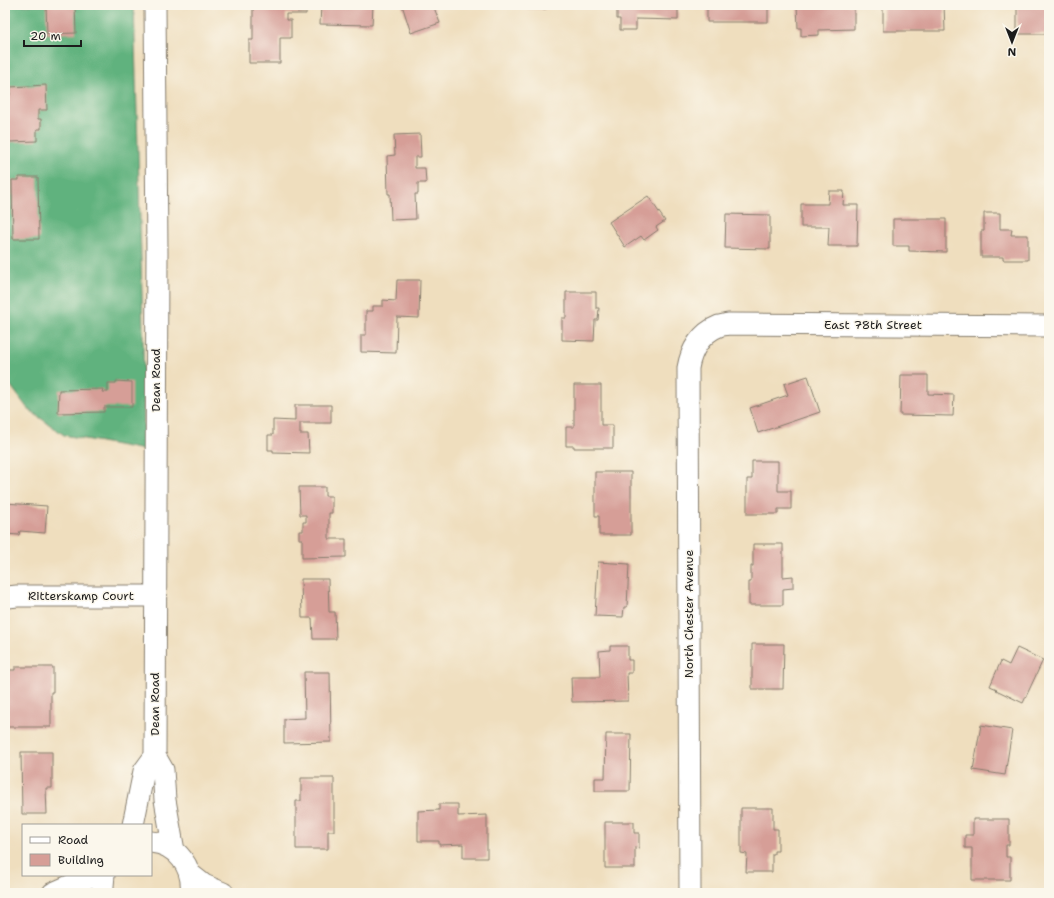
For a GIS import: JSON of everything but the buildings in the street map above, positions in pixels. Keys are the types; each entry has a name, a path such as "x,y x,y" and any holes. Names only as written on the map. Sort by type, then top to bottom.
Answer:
{"street":[{"name":"Dean Road","path":"155,5 157,253 155,756 163,770 165,800 174,851"},
{"name":"East 78th Street","path":"701,338 717,327 728,324 1049,326"},
{"name":"North Chester Avenue","path":"690,893 688,368 694,348 701,338"},
{"name":"Ritterskamp Court","path":"6,597 155,596"},
{"path":"133,824 144,771 155,756"},
{"path":"152,842 166,846 174,851 184,861 190,884 204,885 223,893"},
{"path":"53,893 92,876"},
{"path":"103,893 104,876"}],"green space":[{"path":"5,5 134,5 143,330 144,450 64,435 28,409 5,378"}]}
